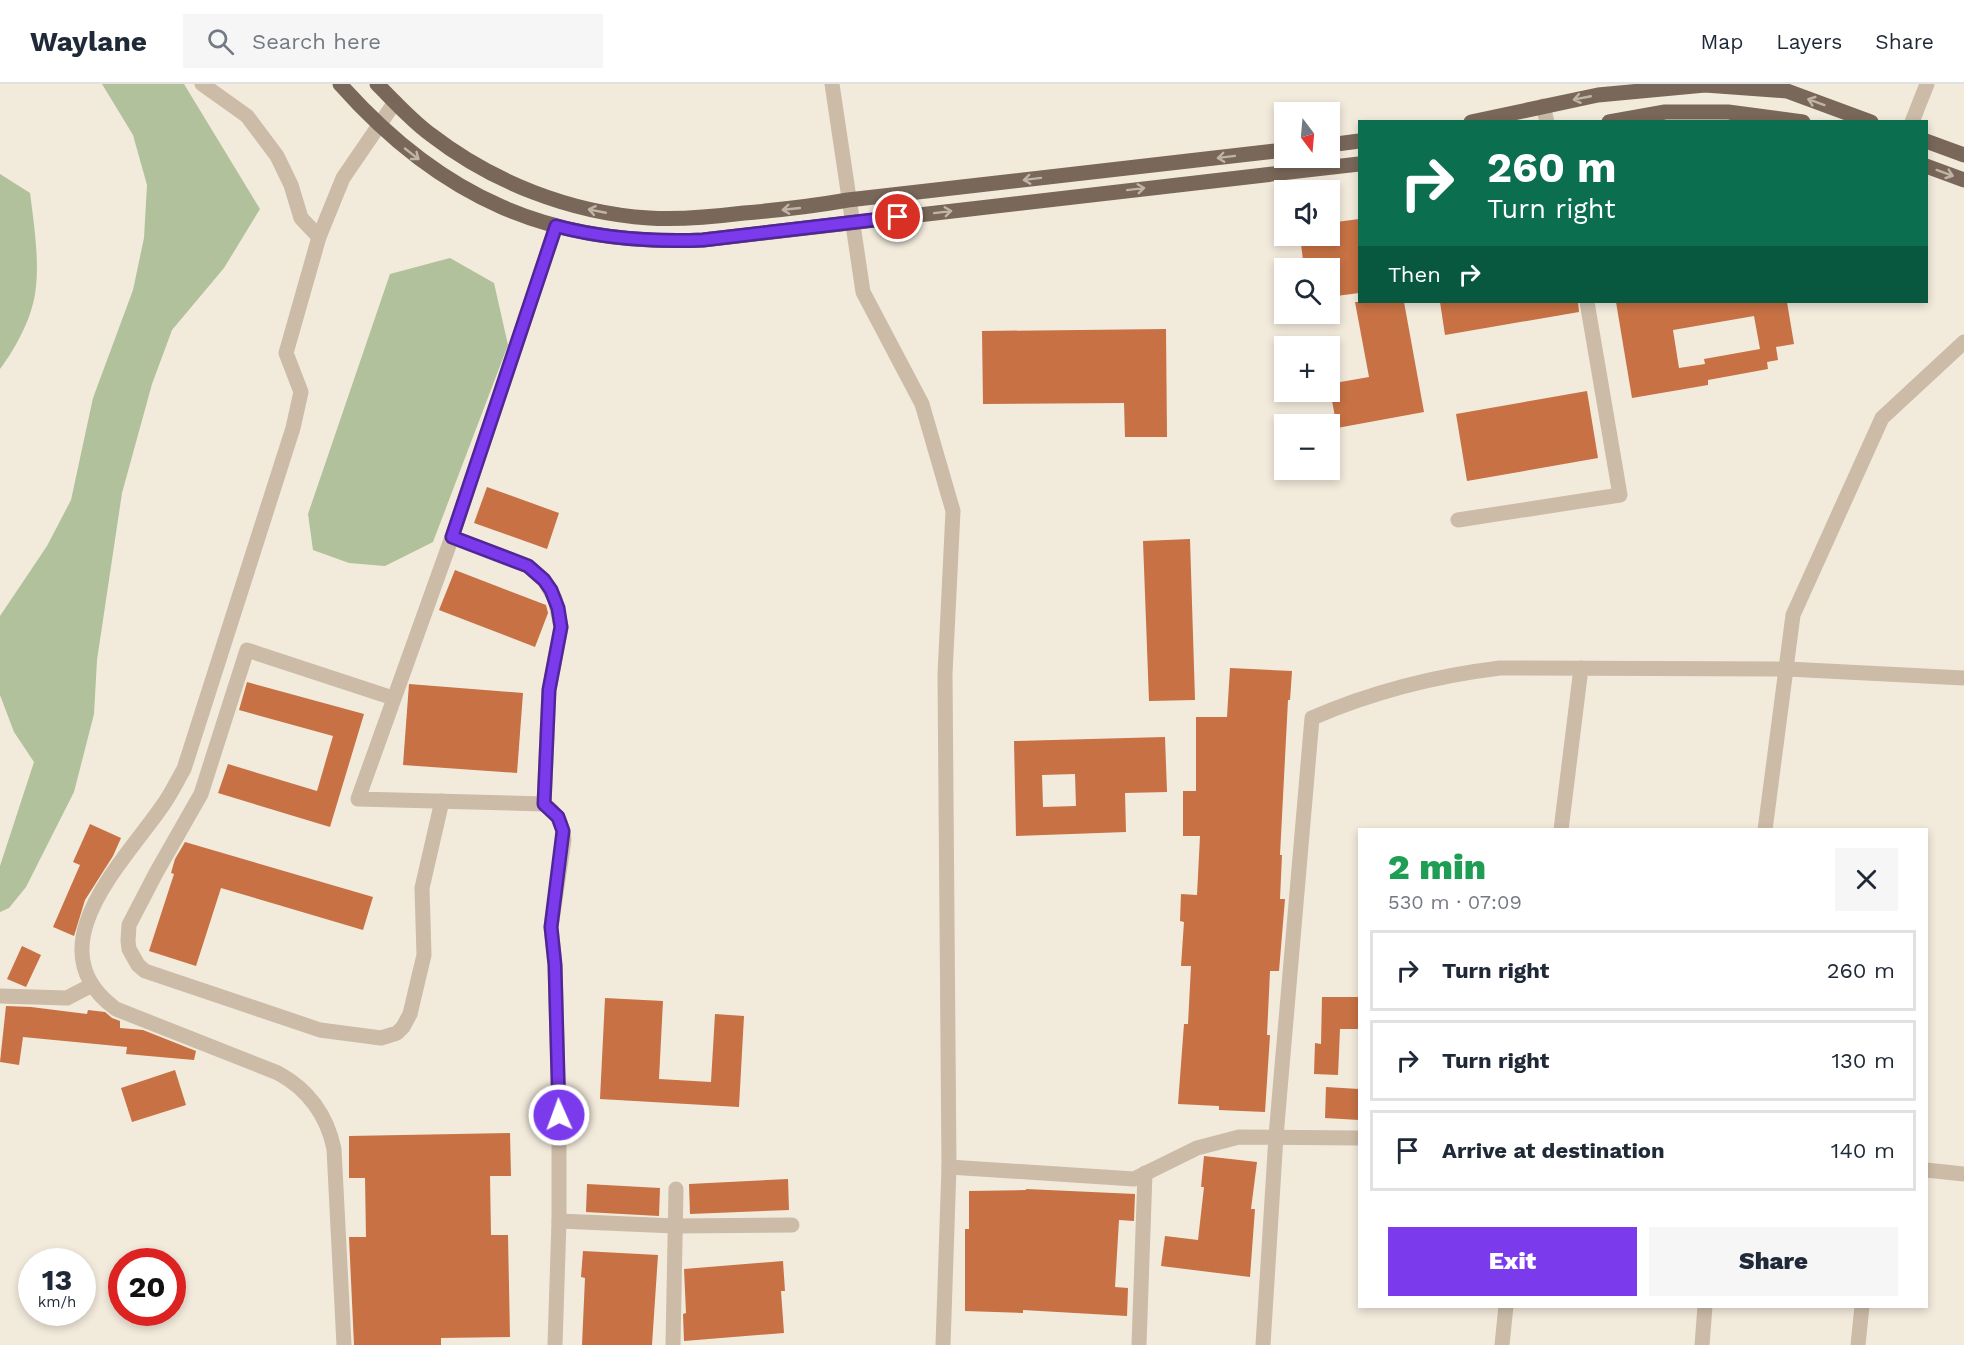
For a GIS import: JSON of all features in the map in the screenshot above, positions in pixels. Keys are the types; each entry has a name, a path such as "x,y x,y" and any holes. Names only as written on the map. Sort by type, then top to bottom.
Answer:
{"main road":[{"path":"340,84 407,151 456,184 514,212 556,226 606,237 670,242 703,240 1358,164"},
{"path":"377,84 428,133 474,165 529,191 587,209 637,217 678,219 807,207 849,200 1274,151"},
{"path":"1480,120 1598,95 1705,84 1787,92 1865,120"},
{"path":"1620,120 1665,112 1728,112 1788,120"},
{"path":"1340,144 1358,141"},
{"path":"1928,142 1964,154"},
{"path":"1928,167 1964,180"}],"street":[{"path":"202,84 247,116 277,156 291,185 301,218 319,237"},
{"path":"832,84 863,292 922,404 953,511 945,674 949,1167 943,1345"},
{"path":"1913,120 1927,84"},
{"path":"344,1345 335,1156 332,1136 320,1110 302,1088 284,1076 116,1009 92,985 84,965 82,935 102,886 164,804 183,769 293,428 301,392 286,353 319,237 343,178 395,102"},
{"path":"1543,106 1546,120"},
{"path":"555,1345 559,1221 559,1115 555,965 551,927 563,831 558,817 544,804 358,799 452,537 556,226"},
{"path":"1458,520 1620,495 1587,303"},
{"path":"1764,828 1793,615 1882,418 1964,342"},
{"path":"452,537 528,566 544,580 558,608 561,627 549,690 544,804"},
{"path":"393,698 247,650 201,794 129,925 128,941 132,957 145,971 320,1030 381,1038 398,1033 410,1014 424,955 422,888 442,801"},
{"path":"1263,1345 1276,1136 1311,718 1388,689 1462,672 1500,668 1786,669 1964,678"},
{"path":"1561,828 1581,668"},
{"path":"0,996 67,998 92,985"},
{"path":"949,1167 1134,1179 1197,1148 1239,1137 1358,1138"},
{"path":"1928,1170 1964,1174"},
{"path":"1139,1345 1145,1173"},
{"path":"674,1345 676,1189"},
{"path":"559,1221 675,1226 792,1225"},
{"path":"1502,1345 1506,1308"},
{"path":"1702,1345 1705,1308"},
{"path":"1858,1345 1862,1308"}],"green space":[{"path":"102,84 184,84 260,209 224,268 172,330 152,384 122,493 97,660 94,714 74,792 26,887 9,908 0,912 0,866 34,762 14,732 0,695 0,616 47,546 71,500 93,398 133,290 144,238 147,185 133,135"},
{"path":"0,174 30,193 37,270 30,314 17,343 0,369"},
{"path":"450,258 494,283 508,345 433,542 385,566 349,563 313,550 308,514 390,274"}],"building":[{"path":"1358,219 1358,293 1340,296 1340,258 1303,258 1301,246 1340,246 1340,222"},
{"path":"1355,302 1404,303 1424,412 1340,427 1340,414 1334,414 1332,402 1340,402 1340,382 1369,377"},
{"path":"1440,303 1578,303 1579,312 1445,335"},
{"path":"1616,303 1787,303 1794,344 1776,347 1778,360 1767,362 1768,369 1708,380 1708,385 1632,398","holes":["1754,316 1760,349 1704,359 1705,364 1679,368 1673,330"]},
{"path":"1166,329 1167,437 1125,437 1124,403 983,404 982,331"},
{"path":"1587,391 1598,458 1467,481 1456,414"},
{"path":"487,487 559,513 547,549 474,523"},
{"path":"1190,539 1195,700 1149,701 1143,541"},
{"path":"455,570 546,605 548,613 535,647 439,610"},
{"path":"1230,668 1292,671 1290,700 1288,700 1280,855 1282,855 1280,899 1285,899 1279,971 1270,971 1267,1035 1270,1035 1265,1112 1219,1110 1219,1106 1178,1104 1184,1024 1188,1024 1191,966 1181,966 1184,922 1180,921 1181,894 1197,895 1200,836 1183,836 1183,791 1196,791 1196,717 1227,717"},
{"path":"247,682 364,714 330,827 218,793 228,764 317,791 333,736 239,710"},
{"path":"409,684 523,693 517,773 403,765"},
{"path":"1165,737 1167,792 1125,793 1126,832 1016,836 1014,741","holes":["1075,774 1076,806 1043,807 1042,775"]},
{"path":"90,824 121,838 113,856 85,900 74,936 53,927 80,865 73,862"},
{"path":"185,842 373,897 363,930 221,888 196,966 149,951 174,874 171,873 175,859"},
{"path":"22,946 41,955 26,987 7,979"},
{"path":"1322,997 1358,997 1358,1029 1340,1029 1338,1075 1314,1074 1315,1043 1321,1044"},
{"path":"605,998 663,1001 659,1079 711,1082 715,1014 744,1016 739,1107 600,1099"},
{"path":"6,1006 87,1014 88,1010 105,1012 120,1021 120,1028 143,1030 196,1051 194,1060 126,1054 127,1047 23,1037 19,1065 0,1062"},
{"path":"175,1070 186,1105 132,1122 121,1088"},
{"path":"1326,1087 1358,1089 1358,1120 1325,1118"},
{"path":"510,1133 511,1176 490,1176 491,1235 508,1235 510,1337 441,1338 441,1345 354,1345 349,1237 366,1237 365,1178 349,1178 349,1136"},
{"path":"1204,1156 1257,1162 1251,1209 1255,1209 1250,1277 1161,1266 1165,1236 1198,1240 1204,1187 1201,1187"},
{"path":"788,1179 789,1210 690,1214 689,1184"},
{"path":"587,1184 660,1188 659,1216 586,1212"},
{"path":"1026,1189 1135,1194 1134,1221 1119,1220 1115,1287 1128,1288 1127,1316 1023,1310 1023,1313 965,1311 965,1229 969,1229 969,1191"},
{"path":"583,1251 658,1255 652,1345 582,1345 585,1278 581,1277"},
{"path":"783,1261 785,1291 781,1291 784,1333 684,1341 683,1314 686,1313 684,1269"}],"route":[{"path":"559,1115 555,965 551,927 564,840 558,817 544,804 549,690 561,627 560,618 551,590 537,572 528,566 452,537 556,226 606,237 670,242 898,217"}]}
